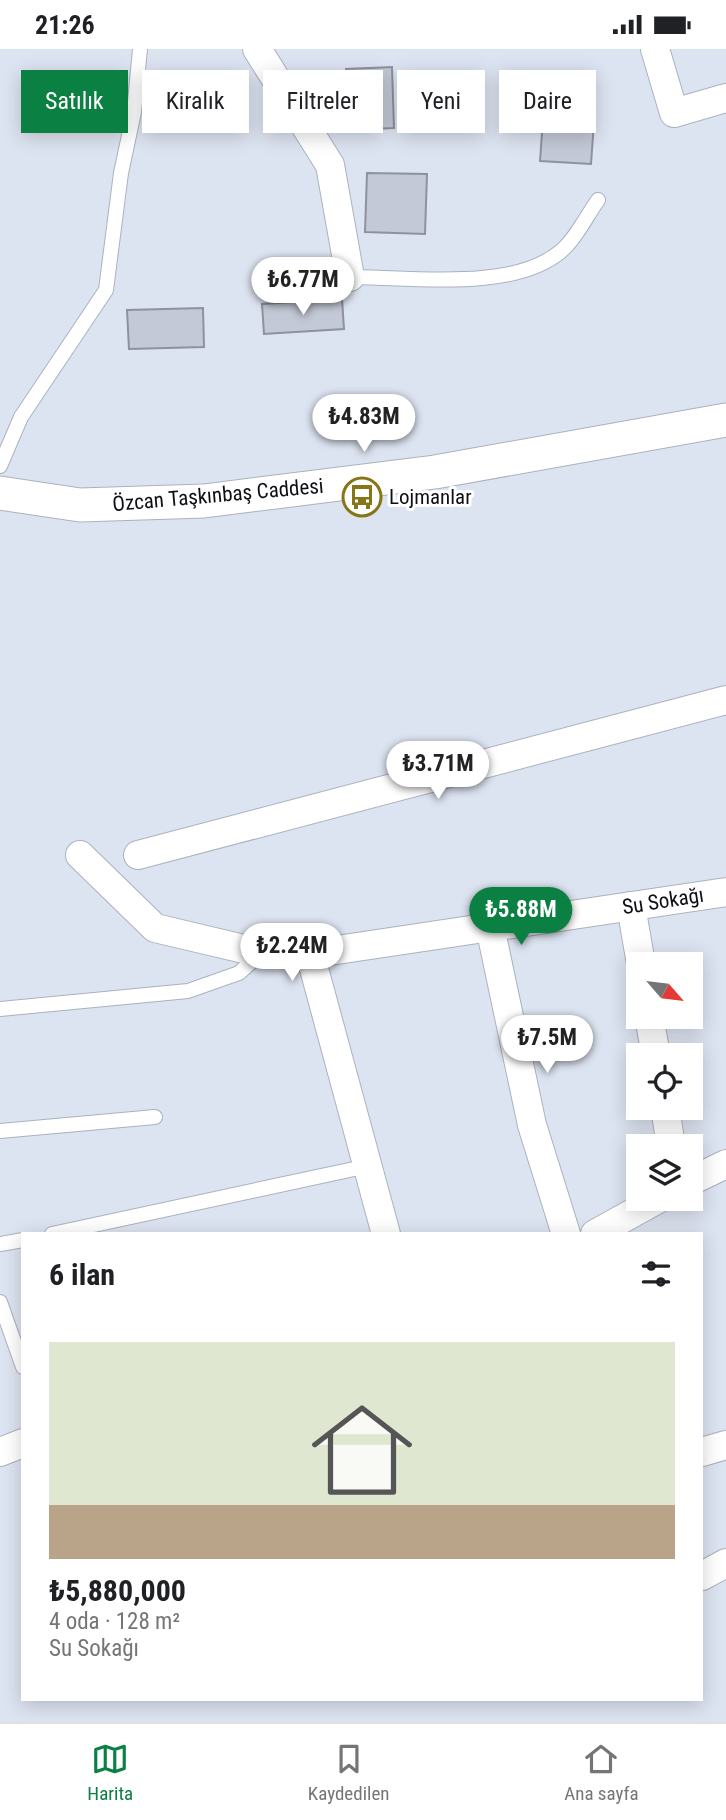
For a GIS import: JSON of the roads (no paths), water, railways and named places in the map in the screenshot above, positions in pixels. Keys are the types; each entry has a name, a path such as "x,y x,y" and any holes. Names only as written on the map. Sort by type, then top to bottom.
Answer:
{"street":[{"path":"257,49 330,165 350,277"},
{"path":"655,49 674,113 726,98"},
{"name":"Özcan Taşkınbaş Caddesi","path":"0,493 80,505 204,501 435,472 726,420"},
{"path":"138,855 726,700"},
{"name":"Su Sokağı","path":"80,855 155,928 261,953 310,954 726,892"},
{"path":"631,906 638,952"},
{"path":"490,927 532,1125 565,1232"},
{"path":"310,954 385,1232"},
{"path":"703,1175 726,1164"},
{"path":"599,1232 636,1211"},
{"path":"0,1452 21,1444"},
{"path":"703,1452 726,1445"},
{"path":"703,1575 726,1563"}],"lane":[{"path":"0,466 21,417 106,290 121,173 134,112 140,49"},
{"path":"350,277 482,278 530,269 561,251 598,200"},
{"path":"0,1009 188,991 239,973 261,953"},
{"path":"0,1131 155,1117"},
{"path":"60,1232 368,1166"},
{"path":"0,1244 21,1240"},
{"path":"0,1302 21,1361"}],"place":[{"name":"Lojmanlar","path":"362,497"}]}
